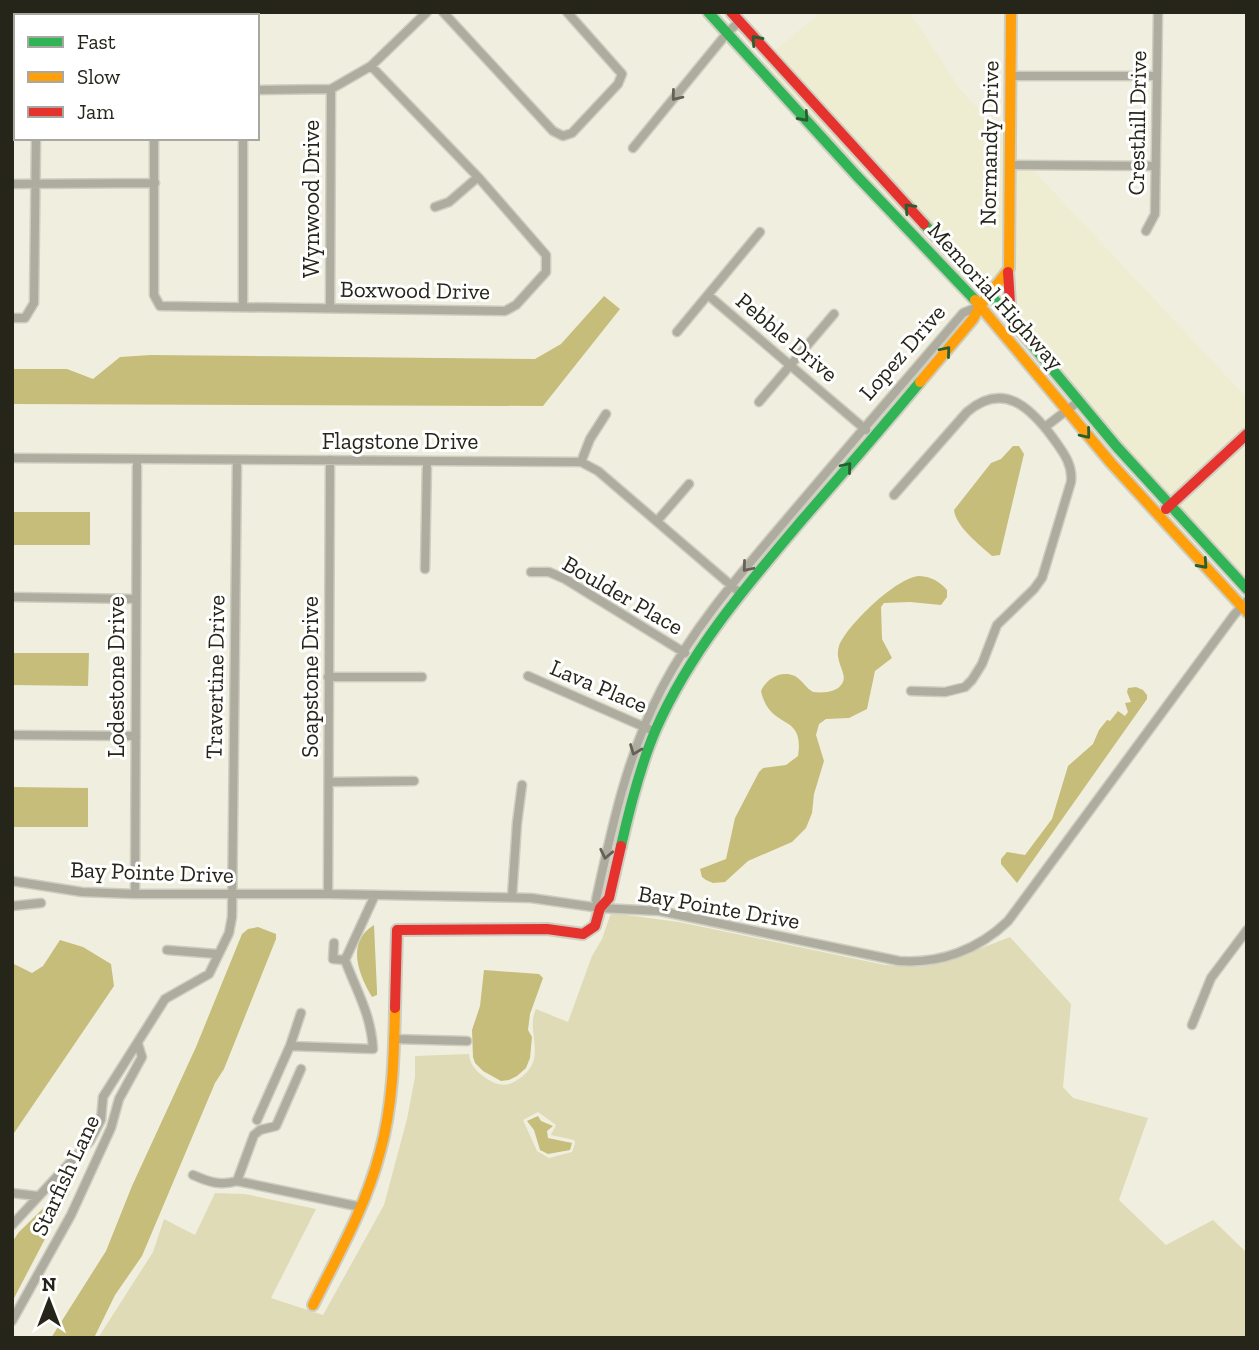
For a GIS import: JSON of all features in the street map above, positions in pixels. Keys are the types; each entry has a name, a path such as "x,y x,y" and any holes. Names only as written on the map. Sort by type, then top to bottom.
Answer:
{"street":[{"path":"259,90 331,89 371,66 427,12"},
{"path":"443,12 553,131 563,136 572,133 618,84 622,74 567,12"},
{"name":"Memorial Highway","path":"708,12 980,306 1111,463 1245,606"},
{"name":"Memorial Highway","path":"731,12 989,293 1117,447 1247,589"},
{"name":"Normandy Drive","path":"1011,12 1008,272 1011,319"},
{"name":"Cresthill Drive","path":"1146,231 1156,214 1158,12"},
{"path":"633,148 739,22"},
{"name":"Boxwood Drive","path":"155,183 154,295 160,306 505,311 516,305 546,272 546,255 478,177 371,66"},
{"path":"1010,76 1157,76"},
{"name":"Wynwood Drive","path":"330,308 331,89"},
{"path":"12,318 25,318 34,303 36,140"},
{"path":"12,184 155,183 154,140"},
{"path":"243,140 243,307"},
{"path":"1009,165 1156,166"},
{"path":"435,207 449,202 478,177"},
{"path":"677,332 760,232"},
{"path":"980,306 1008,272"},
{"name":"Pebble Drive","path":"708,295 869,433"},
{"name":"Lopez Drive","path":"393,1039 397,930 547,929 583,934 595,926 600,908 609,898 630,802 650,729 683,652 869,433 974,319 980,306"},
{"path":"759,402 834,314"},
{"path":"894,495 967,412 978,402 991,398 1018,402 1030,410 1067,458 1071,476 1042,578 997,625 980,668 969,684 946,692 911,691"},
{"path":"1045,427 1079,401"},
{"path":"606,414 590,439 581,462 594,468 736,589"},
{"path":"1160,516 1247,434"},
{"name":"Flagstone Drive","path":"12,458 581,462"},
{"name":"Lodestone Drive","path":"135,894 137,459"},
{"name":"Travertine Drive","path":"12,1225 90,1141 101,1120 103,1097 165,999 209,974 217,963 217,954 229,933 232,894 237,460"},
{"name":"Soapstone Drive","path":"328,894 330,460"},
{"path":"425,569 427,461"},
{"path":"657,521 689,484"},
{"name":"Boulder Place","path":"531,572 549,572 565,579 693,659"},
{"name":"Lopez Drive","path":"650,729 736,589"},
{"path":"12,597 136,599"},
{"name":"Bay Pointe Drive","path":"12,881 82,892 135,894 328,894 551,900 600,908 660,911 899,961 932,961 964,951 997,932 1018,909 1245,606"},
{"name":"Lava Place","path":"528,676 650,729"},
{"path":"328,677 422,677"},
{"path":"12,735 136,736"},
{"path":"329,782 414,781"},
{"path":"512,897 522,785"},
{"path":"290,1046 373,1049 372,1030 364,1003 345,960 375,895"},
{"path":"12,906 41,903"},
{"path":"1192,1025 1209,982 1247,930"},
{"path":"334,943 333,959 345,960"},
{"path":"167,950 217,954"},
{"path":"257,1120 290,1046 301,1013"},
{"path":"313,1305 361,1207 386,1129 393,1039 467,1041"},
{"name":"Starfish Lane","path":"12,1321 71,1215 111,1128 119,1099 142,1057 138,1044"},
{"path":"237,1181 254,1135 260,1130 276,1126 301,1069"},
{"path":"193,1175 213,1183 237,1181 361,1207"},
{"path":"12,1193 37,1196"}],"shaded area":[{"path":"821,12 908,12 960,89 1005,139 1005,268 989,287 773,52"},
{"path":"766,57 984,294 980,299 801,107 762,61"},
{"path":"1013,169 1033,170 1247,398 1247,428 1170,499 1120,444 1015,317 1012,273"},
{"path":"604,296 620,309 543,406 12,404 12,369 67,369 93,379 120,357 151,355 535,359 561,344"},
{"path":"1247,440 1247,583 1176,505"},
{"path":"1013,446 1019,446 1024,454 1000,555 992,556 959,523 954,510 991,463 1001,459"},
{"path":"12,512 90,512 90,545 12,545"},
{"path":"919,576 938,582 947,590 947,597 941,605 910,602 884,603 881,607 882,639 892,658 875,671 867,709 849,718 826,719 819,724 816,735 824,761 806,828 792,842 748,861 725,882 713,883 706,880 700,869 726,859 735,818 759,772 763,768 786,765 798,756 799,742 796,733 792,726 765,704 761,691 764,686 775,676 790,674 813,692 826,692 841,686 844,678 838,651 844,637 862,615 886,593 898,584"},
{"path":"12,653 89,653 88,686 12,685"},
{"path":"1128,688 1143,690 1147,699 1017,883 1001,864 1001,859 1007,852 1025,855 1052,819 1068,766 1093,744 1107,720 1110,721 1118,711 1125,716 1128,712 1125,703 1131,702"},
{"path":"12,787 88,788 88,827 12,827"},
{"path":"611,913 679,922 885,965 922,967 943,963 1010,937 1071,1004 1063,1087 1073,1098 1148,1118 1119,1200 1166,1245 1213,1220 1247,1253 1247,1338 98,1338 153,1252 164,1219 195,1235 215,1193 245,1194 316,1209 271,1298 323,1315 384,1205 407,1119 415,1077 415,1056 469,1054 473,1066 486,1079 502,1085 514,1082 532,1065 535,1047 533,1018 536,1009 568,1022 592,956 602,939","holes":["538,1112 556,1125 551,1135 574,1140 575,1143 572,1152 549,1158 537,1151 523,1120"]},
{"path":"374,925 377,995 372,997 359,969 357,949 365,932"},
{"path":"258,927 276,934 276,939 224,1069 215,1083 142,1256 115,1295 94,1338 51,1338 106,1251 132,1186 196,1047 242,934 248,929"},
{"path":"60,940 83,947 111,964 114,986 12,1136 12,963 32,973 43,966"},
{"path":"484,970 539,974 543,978 530,1014 530,1058 526,1068 509,1080 501,1081 483,1071 473,1057 472,1030 480,1006"},
{"path":"538,1116 541,1121 553,1126 547,1131 548,1138 572,1143 570,1150 548,1154 540,1150 534,1130 527,1121"},
{"path":"72,1180 69,1193 12,1302 12,1242"}],"traffic: fast":[{"path":"708,12 856,175 975,300"},
{"path":"924,224 989,293 1117,447 1247,589"},
{"path":"621,846 636,786 656,729 703,645 761,569 920,382"}],"traffic: slow":[{"path":"920,382 973,319 1009,269 1011,12"},
{"path":"975,300 1111,463 1247,612"},
{"path":"313,1305 359,1211 380,1152 390,1099 395,1008"}],"traffic: jam":[{"path":"731,12 924,224"},
{"path":"1008,272 1011,319"},
{"path":"1166,509 1247,434"},
{"path":"395,1008 397,930 547,929 583,934 595,926 600,908 609,898 621,846"}]}
